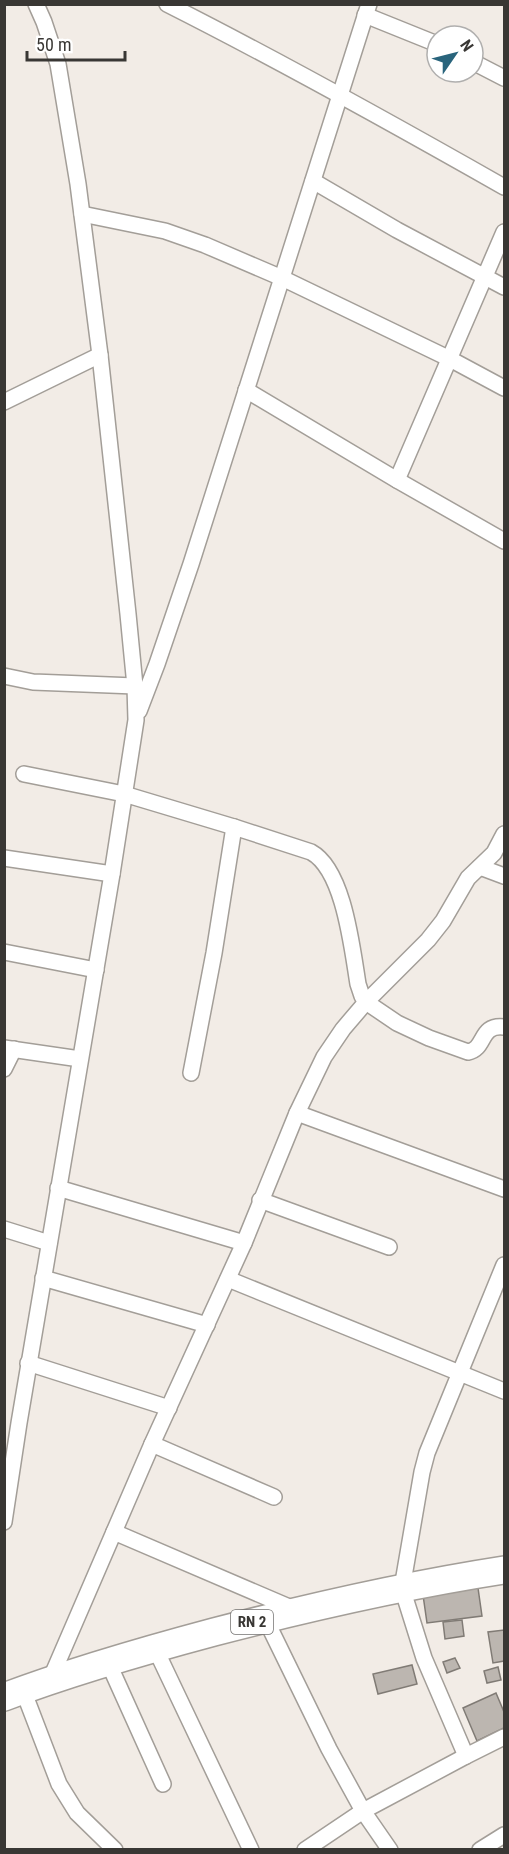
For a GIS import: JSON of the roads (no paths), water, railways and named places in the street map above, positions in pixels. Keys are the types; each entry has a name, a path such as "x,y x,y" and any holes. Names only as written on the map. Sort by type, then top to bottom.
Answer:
{"highway":[{"name":"RN 2","path":"14,1694 50,1680 154,1648 265,1618 402,1588 504,1570"}],"street":[{"path":"4,1522 8,1478 96,970 136,720 135,686 100,355 82,214 58,64 36,4"},
{"path":"167,4 340,94 504,187"},
{"path":"136,720 182,593 367,10 425,38"},
{"path":"485,68 504,78"},
{"path":"313,181 397,230 504,287"},
{"path":"82,214 165,231 205,245 282,278 450,358 504,388"},
{"path":"397,480 424,422 504,232"},
{"path":"4,402 100,355"},
{"path":"246,390 504,541"},
{"path":"4,676 33,682 135,686"},
{"path":"24,774 124,794 234,826 320,857 327,866 345,911 358,984 366,1002 413,1032 468,1052 473,1052 489,1030 495,1026 504,1027"},
{"path":"191,1073 214,954 234,826"},
{"path":"50,1680 152,1444 244,1243 297,1113 324,1057 343,1029 366,1002 428,940 443,921 468,878 494,853 504,834"},
{"path":"4,858 112,874"},
{"path":"480,867 504,876"},
{"path":"4,952 96,970"},
{"path":"4,1069 9,1048 80,1059"},
{"path":"297,1113 504,1189"},
{"path":"58,1188 244,1243"},
{"path":"260,1200 389,1247"},
{"path":"4,1229 49,1243"},
{"path":"466,1756 424,1658 402,1588 427,1453 504,1264"},
{"path":"43,1278 207,1325"},
{"path":"228,1279 504,1391"},
{"path":"28,1363 169,1408"},
{"path":"152,1444 274,1497"},
{"path":"114,1532 297,1611"},
{"path":"265,1618 329,1749 363,1811 390,1850"},
{"path":"154,1648 251,1850"},
{"path":"108,1662 163,1784"},
{"path":"14,1694 67,1798 77,1813 116,1850"},
{"path":"305,1850 363,1811 504,1737"},
{"path":"480,1850 504,1835"}]}
